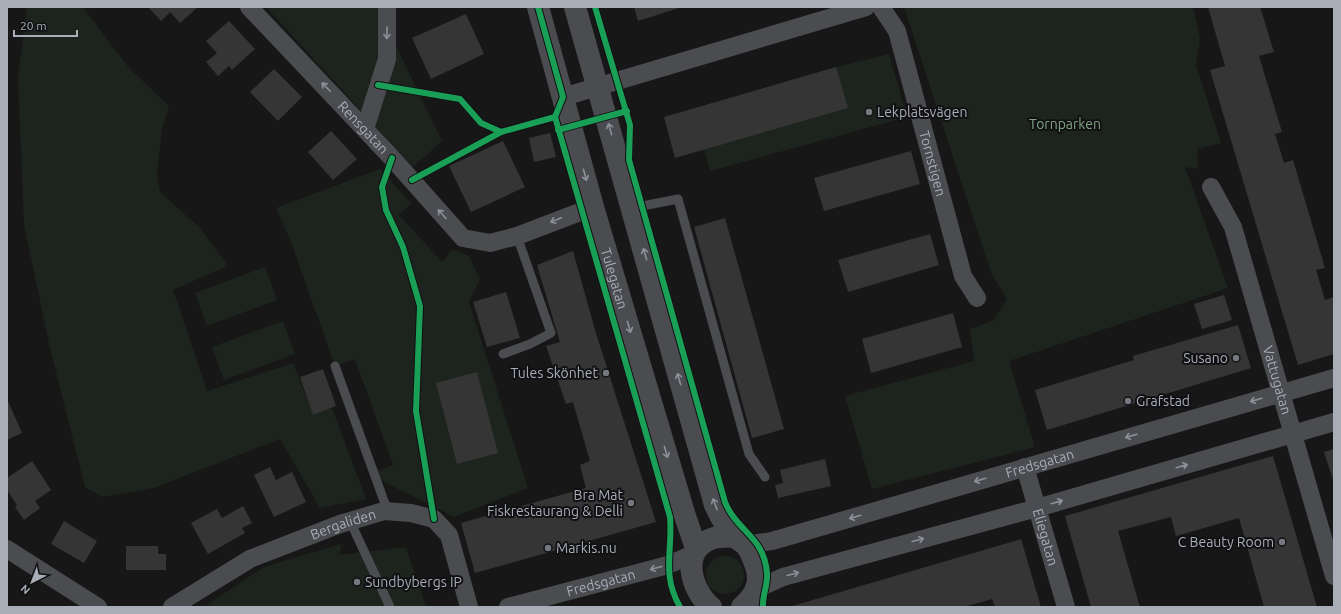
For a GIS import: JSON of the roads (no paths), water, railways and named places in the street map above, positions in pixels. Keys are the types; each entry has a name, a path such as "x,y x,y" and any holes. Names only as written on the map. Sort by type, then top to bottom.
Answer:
{"street":[{"name":"Rensgatan","path":"250,7 365,129 463,238 490,243 517,236 593,207"},
{"path":"365,129 387,59 387,7"},
{"name":"Tulegatan","path":"538,7 593,207 694,551 692,577 697,590 703,600 710,607"},
{"path":"575,7 714,505 721,518 740,541 757,568 760,578 751,601"},
{"path":"563,97 866,7"},
{"name":"Tornstigen","path":"881,7 897,31 963,276 977,298"},
{"name":"Vattugatan","path":"1211,187 1233,227 1282,392 1334,576"},
{"name":"Fredsgatan","path":"740,541 772,541 1334,378"},
{"path":"751,601 782,577 1037,508 1334,422"},
{"name":"Eliegatan","path":"1025,467 1066,607"},
{"name":"Bergaliden","path":"172,607 250,560 350,521 388,512 410,513 434,520 448,535 469,607"},
{"path":"694,551 705,541 715,537 740,541"},
{"path":"7,549 98,607"},
{"name":"Fredsgatan","path":"508,607 668,565 694,551"}],"lane":[{"path":"632,208 678,200 749,454 764,477"},
{"path":"503,354 530,344 551,333 517,236"},
{"path":"335,366 388,512"},
{"path":"350,521 390,607"}],"place":[{"name":"Lekplatsvägen","path":"869,112"},
{"name":"Susano","path":"1236,358"},
{"name":"Tules Skönhet","path":"606,373"},
{"name":"Grafstad","path":"1128,401"},
{"name":"Bra Mat Fiskrestaurang & Delli","path":"631,503"},
{"name":"C Beauty Room","path":"1282,542"},
{"name":"Markis.nu","path":"548,548"},
{"name":"Sundbybergs IP","path":"357,582"}],"park label":[{"name":"Tornparken","path":"1065,124"}]}
